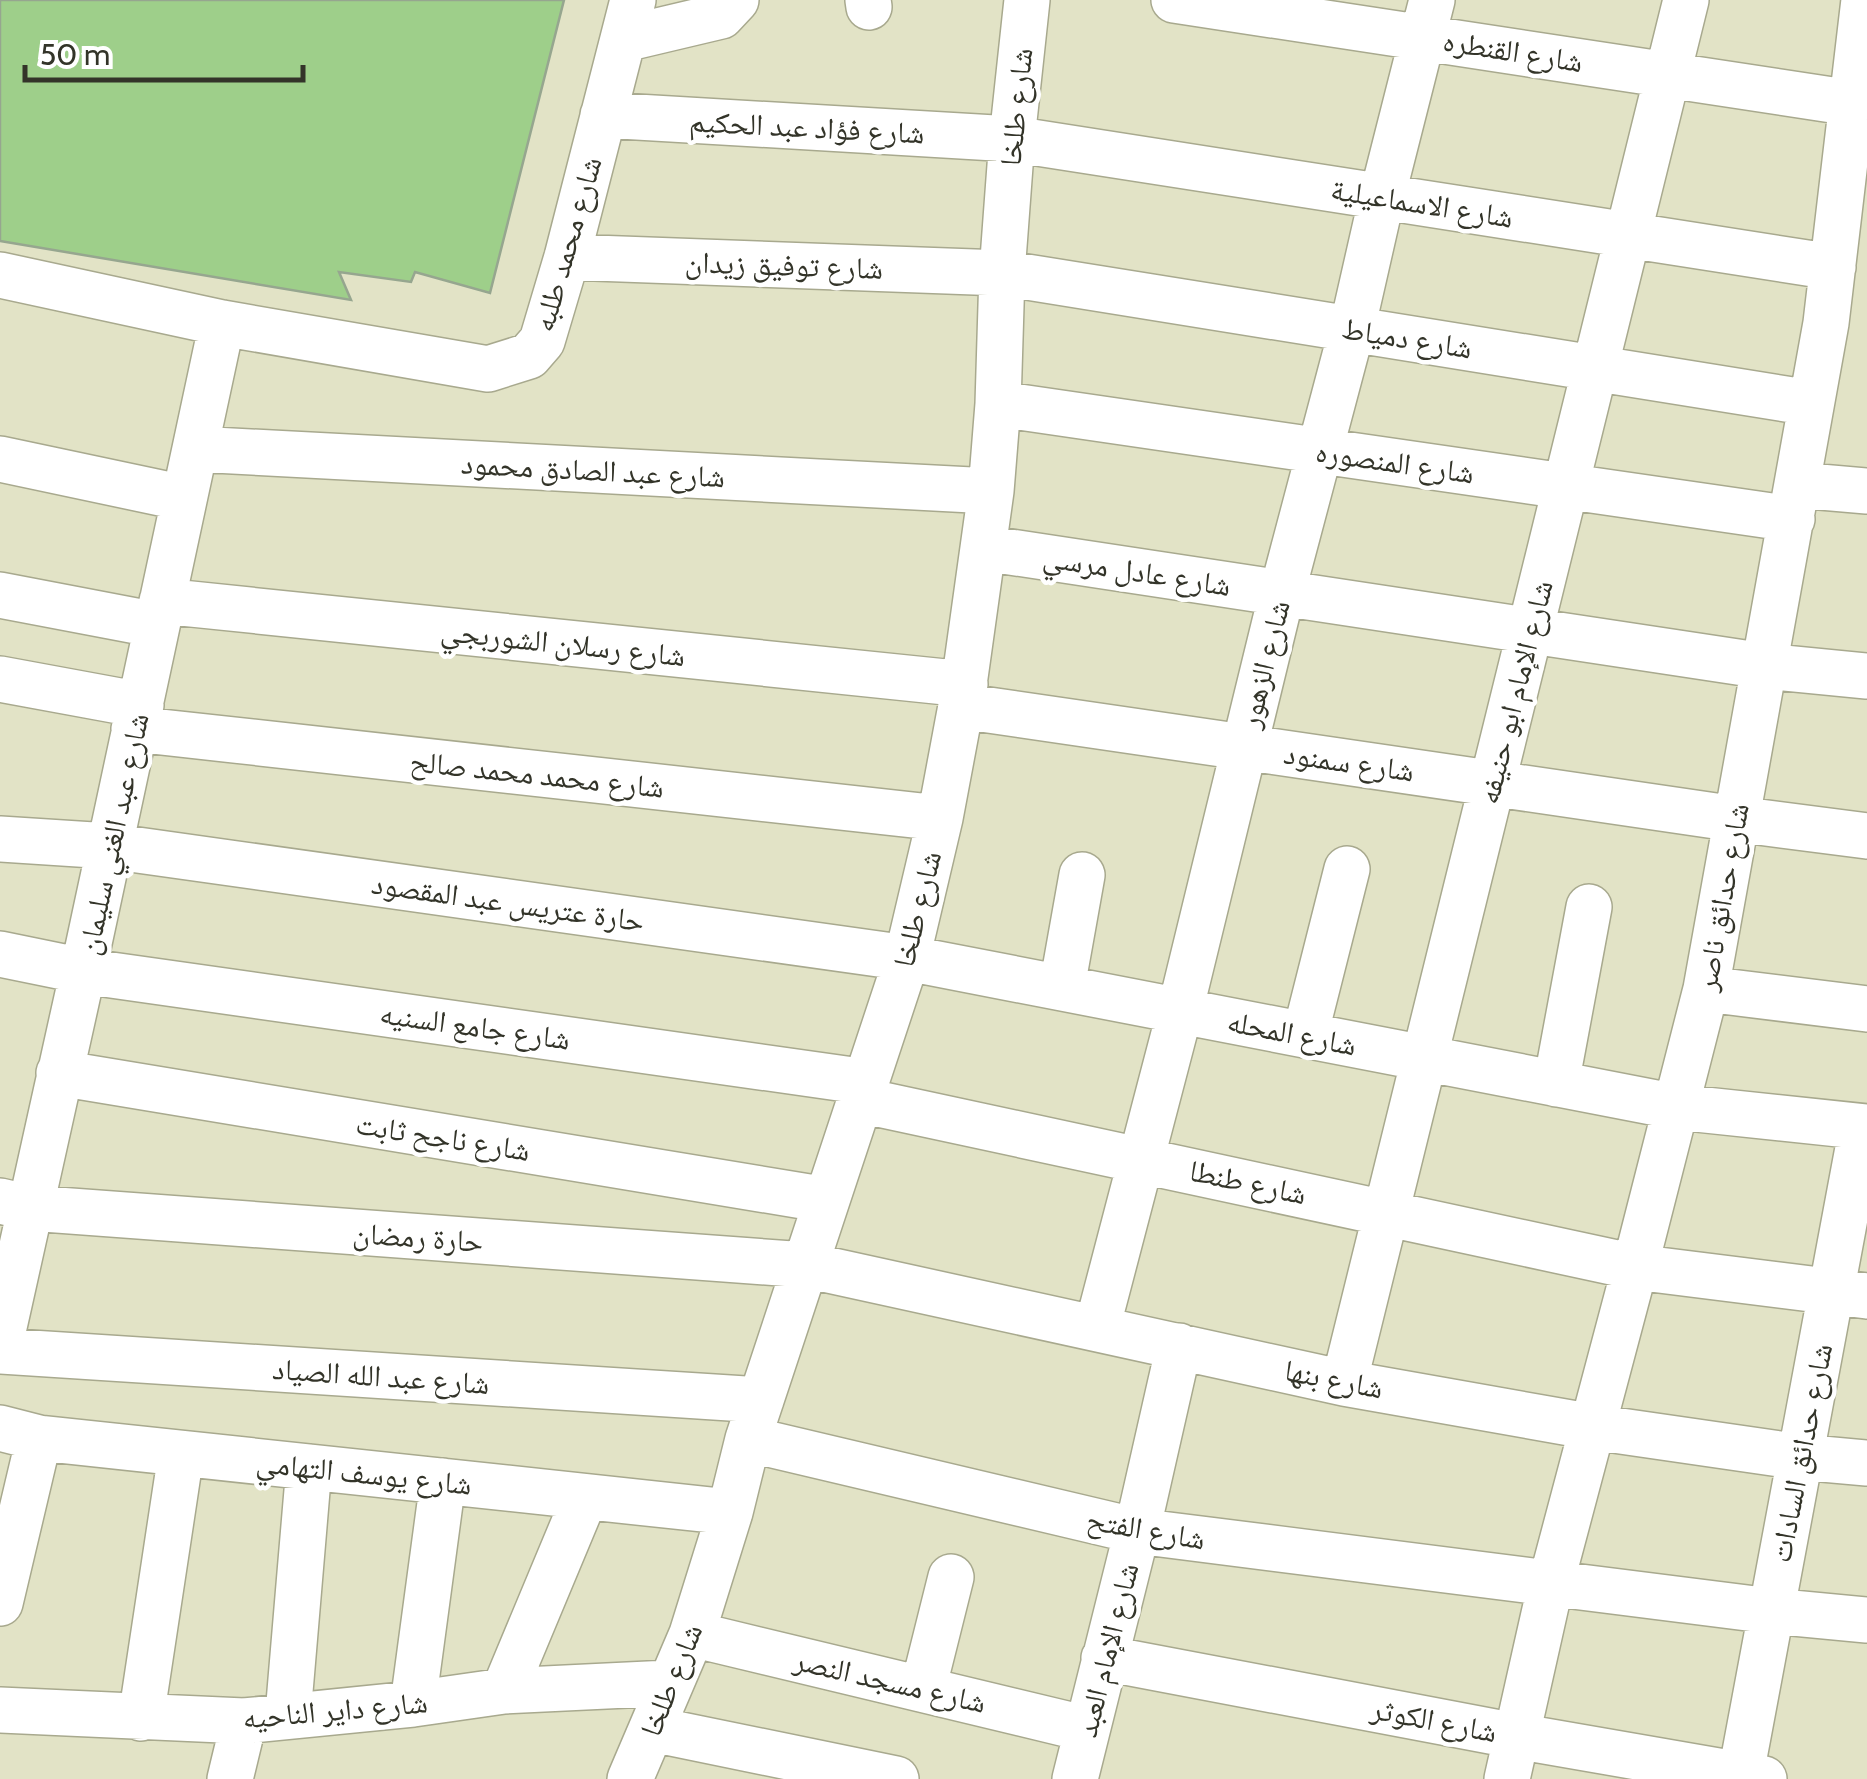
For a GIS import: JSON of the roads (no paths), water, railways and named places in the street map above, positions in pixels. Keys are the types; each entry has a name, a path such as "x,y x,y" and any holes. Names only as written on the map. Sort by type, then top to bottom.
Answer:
{"street":[{"path":"628,20 720,16 736,0"},
{"name":"شارع طلخا","path":"630,1779 692,1634 755,1419 907,958 940,818 963,695 991,491 1002,273 1027,0"},
{"name":"شارع القنطره","path":"1174,0 1427,19 1667,75 1852,103"},
{"name":"شارع الإمام ابو حنيفه","path":"1344,1383 1686,0"},
{"name":"شارع حدائق ناصر","path":"1507,1779 1550,1583 1706,989 1811,403 1846,324 1832,267 1856,166 1852,103 1864,8"},
{"name":"شارع الزهور","path":"1097,1328 1352,329 1427,19"},
{"name":"شارع محمد طلبه","path":"0,275 222,323 488,369 511,364 528,356 542,341 628,20"},
{"name":"شارع فؤاد عبد الحكيم","path":"602,116 1012,140"},
{"name":"شارع الاسماعيلية","path":"1012,140 1832,267"},
{"name":"شارع توفيق زيدان","path":"567,257 1002,273"},
{"name":"شارع دمياط","path":"1002,273 1811,403"},
{"name":"شارع عبد الغني سليمان","path":"1,1335 15,1205 59,1073 222,323"},
{"name":"شارع المنصوره","path":"998,404 1567,486 1794,502 1867,491"},
{"name":"شارع عبد الصادق محمود","path":"195,449 991,491"},
{"path":"0,459 184,498"},
{"name":"شارع عادل مرسي","path":"984,548 1764,666 1867,676"},
{"name":"شارع رسلان الشوربجي","path":"0,595 963,695"},
{"name":"شارع محمد محمد صالح","path":"0,679 137,717 940,818"},
{"name":"شارع سمنود","path":"963,695 1244,747 1867,836"},
{"name":"حارة عتريس عبد المقصود","path":"0,840 108,846 907,958"},
{"path":"1305,1035 1347,869"},
{"path":"1062,987 1082,875"},
{"path":"1556,1084 1589,907"},
{"name":"شارع جامع السنيه","path":"0,954 863,1091"},
{"name":"شارع المحله","path":"907,958 1677,1107 1864,1127"},
{"path":"1706,989 1867,1009"},
{"name":"شارع ناجح ثابت","path":"59,1073 827,1200"},
{"name":"شارع طنطا","path":"863,1091 1140,1158 1636,1266 1849,1294"},
{"name":"شارع حدائق السادات","path":"1748,1778 1771,1611 1800,1456 1849,1294 1864,1127"},
{"name":"حارة رمضان","path":"15,1205 806,1265"},
{"name":"شارع بنها","path":"806,1265 1344,1383 1593,1427 1867,1463"},
{"name":"شارع عبد الله الصياد","path":"1,1335 755,1419"},
{"name":"شارع الإمام العبد","path":"1075,1779 1179,1346"},
{"name":"شارع الفتح","path":"755,1419 1137,1531 1867,1620"},
{"path":"0,1603 19,1433"},
{"name":"شارع يوسف التهامي","path":"19,1433 730,1512"},
{"path":"141,1718 181,1454"},
{"path":"288,1715 309,1467"},
{"path":"413,1704 444,1481"},
{"path":"504,1692 585,1497"},
{"path":"923,1689 951,1577"},
{"name":"شارع مسجد النصر","path":"692,1634 1087,1729"},
{"name":"شارع الكوثر","path":"1104,1658 1748,1778"},
{"name":"شارع داير الناحيه","path":"0,1710 244,1720 504,1692 669,1683"},
{"path":"230,1779 244,1720"},
{"path":"652,1729 896,1779"}]}
